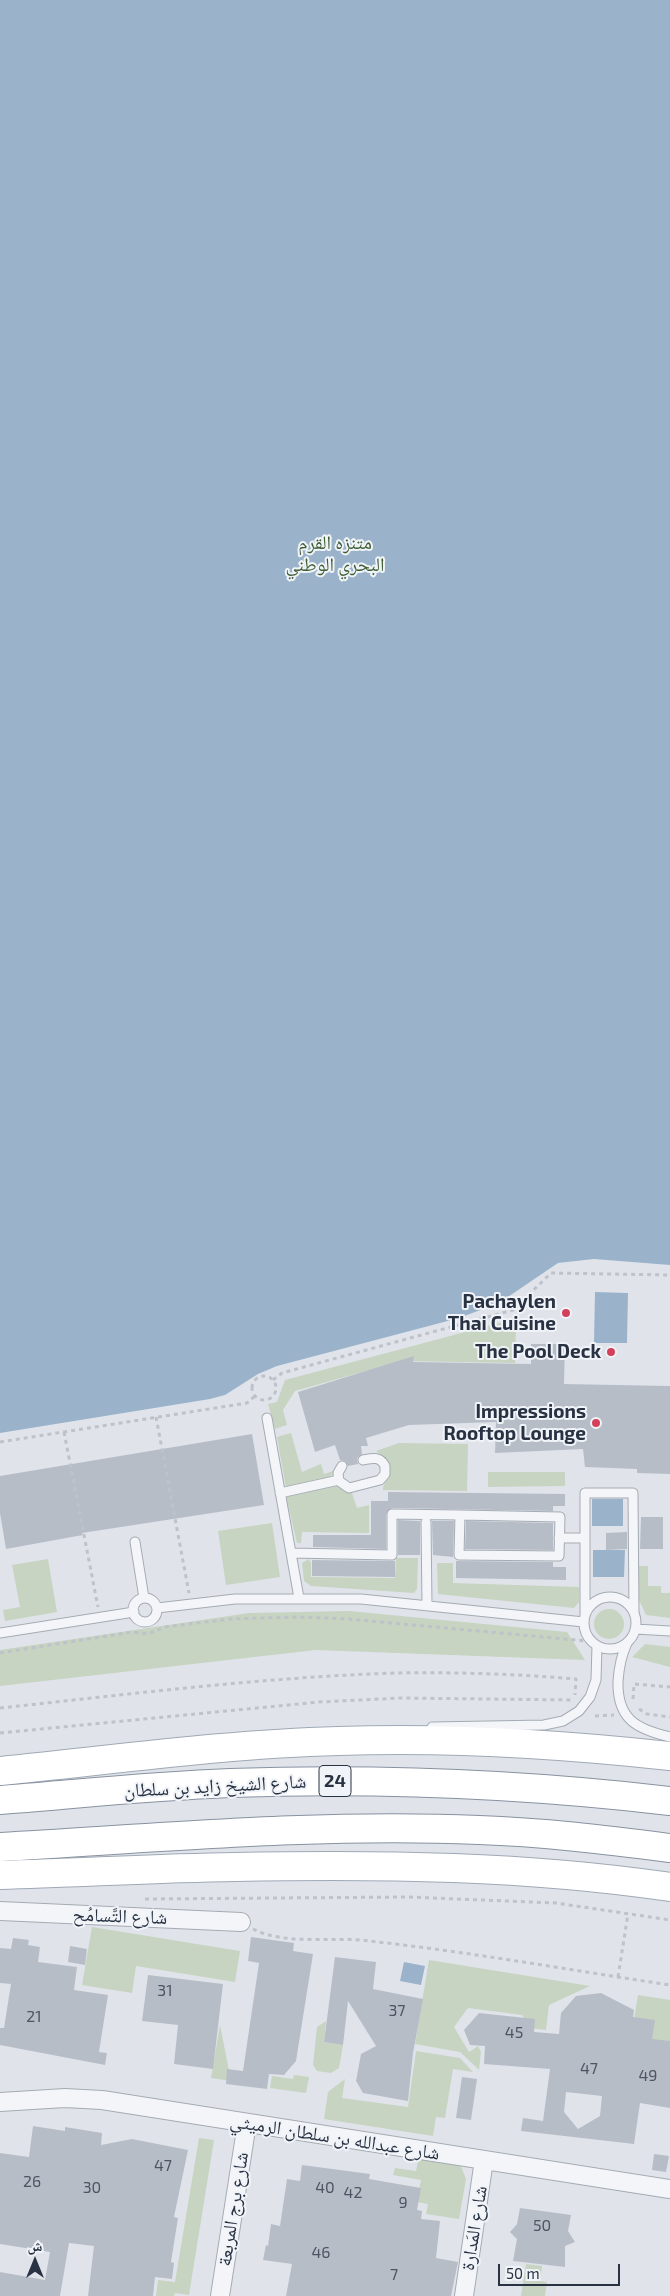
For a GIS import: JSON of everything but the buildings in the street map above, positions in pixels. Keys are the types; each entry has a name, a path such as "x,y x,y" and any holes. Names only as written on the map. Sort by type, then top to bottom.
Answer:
{"main road":[{"path":"0,1771 274,1744 338,1741 475,1741 553,1745 670,1756"},
{"name":"شارع الشيخ زايد بن سلطان","path":"0,1800 229,1783 351,1781 478,1784 606,1793 670,1801"},
{"path":"0,1847 230,1833 364,1829 479,1830 603,1839 670,1848"},
{"path":"0,1875 244,1867 473,1869 597,1878 670,1887"}],"street":[{"name":"شارع التَّسامُح","path":"0,1911 241,1922"},
{"name":"شارع عبدالله بن سلطان الرميثي","path":"0,2102 84,2098 484,2160 595,2184 670,2189"},
{"name":"شارع برج المربعة","path":"220,2296 247,2123"},
{"name":"شارع المَدارة","path":"464,2296 484,2160"}],"lane":[{"path":"267,1418 299,1598"},
{"path":"342,1466 338,1473 339,1480 345,1487 353,1488 383,1477 385,1466 380,1460 377,1458 363,1460"},
{"path":"280,1493 339,1480"},
{"path":"424,1727 544,1725 563,1721 579,1711 590,1697 596,1680 594,1644 586,1634 584,1619 585,1493 633,1493 635,1629 627,1643 618,1670 618,1694 620,1706 626,1716 638,1726 670,1737"},
{"path":"291,1553 392,1555 392,1514 460,1515 560,1517 559,1556 459,1555 460,1515"},
{"path":"426,1522 427,1605"},
{"path":"559,1538 585,1538"},
{"path":"135,1542 144,1598"},
{"path":"144,1598 150,1598 158,1608 156,1616 150,1621 138,1619 134,1612 136,1602 144,1598"},
{"path":"158,1608 235,1599 361,1598 584,1619"},
{"path":"584,1619 592,1604 607,1598 623,1601 634,1613"},
{"path":"0,1633 134,1612"},
{"path":"635,1629 670,1631"},
{"path":"594,1644 613,1649 627,1643"},
{"path":"338,1741 376,1731"}],"path":[{"path":"272,1380 282,1373 513,1310 551,1273 670,1276"},
{"path":"265,1377 272,1380 276,1388 270,1398 263,1400 255,1396 252,1385 256,1380 265,1377"},
{"path":"0,1442 246,1403 255,1396"},
{"path":"156,1417 194,1624"},
{"path":"64,1432 103,1637"},
{"path":"0,1653 132,1632 148,1634 165,1627 254,1618 348,1618 594,1644"},
{"path":"0,1708 315,1677 398,1673 518,1674 576,1678 575,1700 401,1698 318,1702 0,1733"},
{"path":"670,1687 634,1684 633,1704 647,1714 670,1717"},
{"path":"595,1716 614,1715"},
{"path":"143,1899 408,1897 556,1904 670,1920"},
{"path":"618,1977 628,1914"},
{"path":"241,1922 257,1931 279,1937 364,1940 402,1944 670,1985"}],"green space":[{"path":"499,1323 516,1323 515,1363 401,1361 295,1391 283,1410 287,1425 275,1429 268,1404 277,1402 285,1380"},
{"path":"291,1433 302,1472 321,1464 324,1474 336,1470 330,1477 286,1488 277,1437"},
{"path":"399,1443 468,1444 467,1491 383,1490 390,1471 384,1458 376,1451"},
{"path":"488,1472 565,1472 565,1486 488,1487"},
{"path":"334,1485 352,1493 357,1508 369,1505 369,1533 302,1532 301,1543 297,1543 286,1496"},
{"path":"272,1523 280,1577 226,1585 218,1531"},
{"path":"396,1558 418,1558 417,1589 414,1593 311,1586 304,1581 302,1563 309,1559 311,1563 311,1577 395,1578"},
{"path":"48,1559 57,1612 5,1621 3,1610 20,1607 12,1565"},
{"path":"437,1563 453,1563 453,1583 579,1587 579,1602 574,1608 438,1594"},
{"path":"639,1566 648,1566 648,1586 661,1586 661,1593 670,1593 670,1618 646,1615 639,1600"},
{"path":"609,1609 620,1613 624,1624 620,1635 609,1639 598,1635 594,1624 598,1613"},
{"path":"349,1611 567,1632 585,1660 316,1650 0,1686 0,1650 249,1613"},
{"path":"645,1644 670,1647 670,1667 632,1657"},
{"path":"92,1927 240,1951 235,1982 136,1966 132,1993 82,1985"},
{"path":"429,1960 590,1986 549,2005 546,2030 529,2028 522,2015 468,2008 454,2027 469,2052 478,2046 481,2052 479,2070 460,2052 415,2044"},
{"path":"638,1995 670,2000 670,2067 627,2060"},
{"path":"326,2021 324,2042 343,2045 339,2068 331,2073 317,2071 313,2065 317,2027"},
{"path":"220,2025 231,2081 211,2078"},
{"path":"416,2051 460,2058 473,2072 453,2069 445,2118 436,2117 433,2136 324,2119 328,2092 345,2079 342,2098 408,2107"},
{"path":"294,2075 309,2077 306,2093 270,2088 272,2076 293,2079"},
{"path":"199,2138 214,2140 189,2295 175,2293 174,2296 156,2296 158,2280 175,2282"},
{"path":"420,2152 460,2164 466,2179 459,2219 426,2214 428,2204 417,2202 421,2180 393,2175 395,2168 416,2171"},
{"path":"526,2264 542,2266 540,2281 547,2282 545,2296 521,2296"}],"water":[{"name":"متنزه القرم البحري الوطني","path":"0,0 670,0 670,1265 594,1259 558,1263 499,1303 459,1318 277,1366 258,1374 225,1395 0,1433"},
{"path":"595,1292 628,1293 627,1343 594,1343"},
{"path":"592,1499 623,1499 623,1526 592,1526"},
{"path":"593,1550 625,1550 624,1577 593,1577"},
{"path":"404,1962 425,1966 421,1985 400,1981"}],"place":[{"name":"Pachaylen Thai Cuisine","path":"566,1313"},
{"name":"The Pool Deck","path":"611,1352"},
{"name":"Impressions Rooftop Lounge","path":"596,1423"}]}
